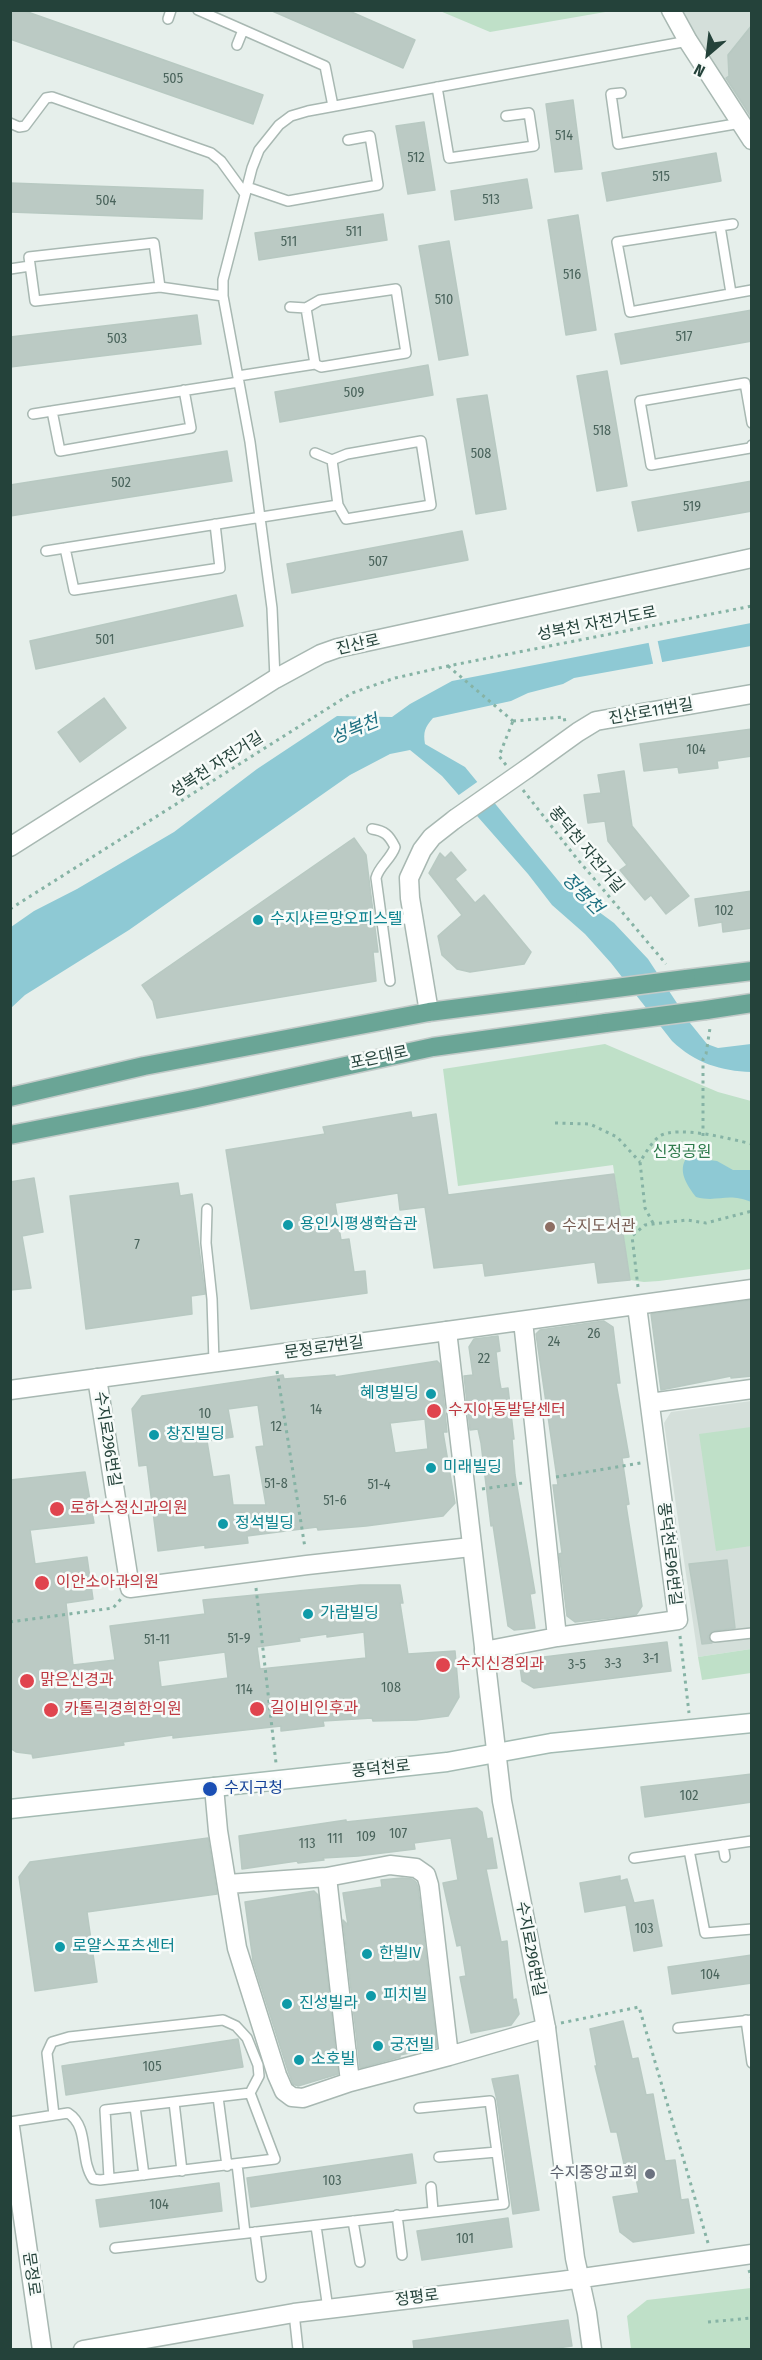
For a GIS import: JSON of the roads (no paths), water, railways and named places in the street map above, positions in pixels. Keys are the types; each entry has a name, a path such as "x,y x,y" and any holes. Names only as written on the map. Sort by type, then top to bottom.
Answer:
{"main road":[{"path":"10,1097 144,1066 429,1012 752,971"},
{"name":"포은대로","path":"10,1135 193,1099 433,1047 606,1023 708,1015 752,1003"}],"street":[{"path":"671,10 688,41 752,140"},
{"name":"진산로","path":"10,847 275,679 321,654 338,648 752,558"},
{"name":"진산로11번길","path":"413,918 409,878 414,864 432,837 568,739 596,722 752,694"},
{"path":"413,918 429,1012"},
{"path":"637,1306 752,1289"},
{"name":"문정로7번길","path":"10,1390 637,1306"},
{"name":"풍덕천로96번길","path":"484,1651 557,1637 678,1620 637,1306"},
{"path":"523,1322 557,1637"},
{"name":"수지로296번길","path":"447,1331 495,1753 546,2028 575,2258 592,2349"},
{"name":"수지로296번길","path":"97,1378 130,1588 471,1547"},
{"path":"650,1403 752,1389"},
{"name":"풍덕천로","path":"10,1809 447,1762 551,1743 752,1723"},
{"path":"214,1787 218,1831 237,1948 277,2075 284,2091 292,2097 303,2098 350,2082 546,2028"},
{"path":"228,1884 327,1877 390,1865 416,1868 426,1875 449,2056"},
{"path":"327,1877 350,2082"},
{"name":"문정로","path":"10,2127 42,2349"},
{"name":"정평로","path":"83,2349 294,2313 535,2283 561,2282 579,2277 752,2254"}],"lane":[{"path":"198,10 325,66 333,106"},
{"path":"237,45 243,30"},
{"path":"275,679 272,608 260,518 239,379 223,296 223,280 259,150 279,125 291,116 333,106 688,41"},
{"path":"437,87 449,158 534,146 529,112 506,116"},
{"path":"621,93 611,94 618,144 741,123"},
{"path":"10,123 19,127 25,126 46,98 52,97 211,153 221,161 246,191 288,201 378,185 370,136 348,140"},
{"path":"733,224 617,242 630,312 752,290"},
{"path":"720,226 731,293"},
{"path":"160,287 154,243 29,257 35,301 160,287 223,296"},
{"path":"10,269 30,266"},
{"path":"33,414 184,390 315,364 321,367 406,353 396,289 320,300 306,308 290,307"},
{"path":"306,308 315,364"},
{"path":"752,423 748,383 640,401 651,465 750,448 752,445"},
{"path":"52,411 60,451 191,428 184,390"},
{"path":"315,453 332,460 346,454 421,441 431,505 346,519 338,505 332,460"},
{"path":"46,551 338,505"},
{"path":"65,548 74,590 220,568 215,524"},
{"path":"372,829 390,836 395,847 392,856 378,871 376,878 390,981"},
{"path":"381,922 413,918"},
{"path":"207,1209 206,1243 213,1299 214,1362"},
{"path":"715,1637 752,1633"},
{"path":"634,1858 752,1841"},
{"path":"723,1845 725,1857"},
{"path":"689,1850 705,1933 752,1929"},
{"path":"10,2122 68,2113 81,2127 88,2171 93,2179 275,2159 250,2093 259,2076 258,2066 247,2038 236,2025 223,2020 69,2037 52,2042 47,2053 54,2115"},
{"path":"678,2028 749,2020 752,2063"},
{"path":"109,2178 105,2110 250,2093"},
{"path":"218,2097 227,2166"},
{"path":"115,2248 504,2204 490,2101 419,2108"},
{"path":"174,2102 182,2171"},
{"path":"135,2108 144,2175"},
{"path":"439,2157 497,2152"},
{"path":"237,2164 261,2277"},
{"path":"431,2187 433,2211"},
{"path":"397,2216 402,2255"},
{"path":"353,2222 360,2262"},
{"path":"316,2226 328,2309"},
{"path":"294,2313 298,2349"}],"water":[{"name":"성복천","path":"751,623 751,646 574,678 563,684 528,693 511,701 433,718 426,727 424,736 425,744 465,767 561,884 614,923 648,959 690,1023 707,1044 718,1048 751,1044 751,1072 719,1068 690,1055 672,1041 611,963 585,934 552,905 528,874 442,776 410,750 390,754 350,775 129,930 25,995 11,1008 11,927 34,911 77,889 174,832 257,769 337,716 392,717 410,704 452,681"},
{"path":"687,1157 717,1161 733,1170 751,1170 751,1202 735,1198 696,1197 683,1173"}],"place":[{"name":"수지샤르망오피스텔","path":"258,920"},
{"name":"용인시평생학습관","path":"288,1225"},
{"name":"수지도서관","path":"550,1227"},
{"name":"혜명빌딩","path":"431,1394"},
{"name":"수지아동발달센터","path":"434,1411"},
{"name":"창진빌딩","path":"154,1435"},
{"name":"미래빌딩","path":"431,1468"},
{"name":"로하스정신과의원","path":"57,1509"},
{"name":"정석빌딩","path":"223,1524"},
{"name":"이안소아과의원","path":"42,1583"},
{"name":"가람빌딩","path":"308,1614"},
{"name":"수지신경외과","path":"443,1665"},
{"name":"맑은신경과","path":"27,1681"},
{"name":"길이비인후과","path":"257,1709"},
{"name":"카톨릭경희한의원","path":"51,1710"},
{"name":"수지구청","path":"210,1789"},
{"name":"로얄스포츠센터","path":"60,1947"},
{"name":"한빌IV","path":"367,1954"},
{"name":"피치빌","path":"371,1996"},
{"name":"진성빌라","path":"287,2004"},
{"name":"궁전빌","path":"378,2046"},
{"name":"소호빌","path":"299,2060"},
{"name":"수지중앙교회","path":"650,2174"}],"water label":[{"name":"정평천","path":"582,894"}],"park label":[{"name":"신정공원","path":"682,1153"}]}
